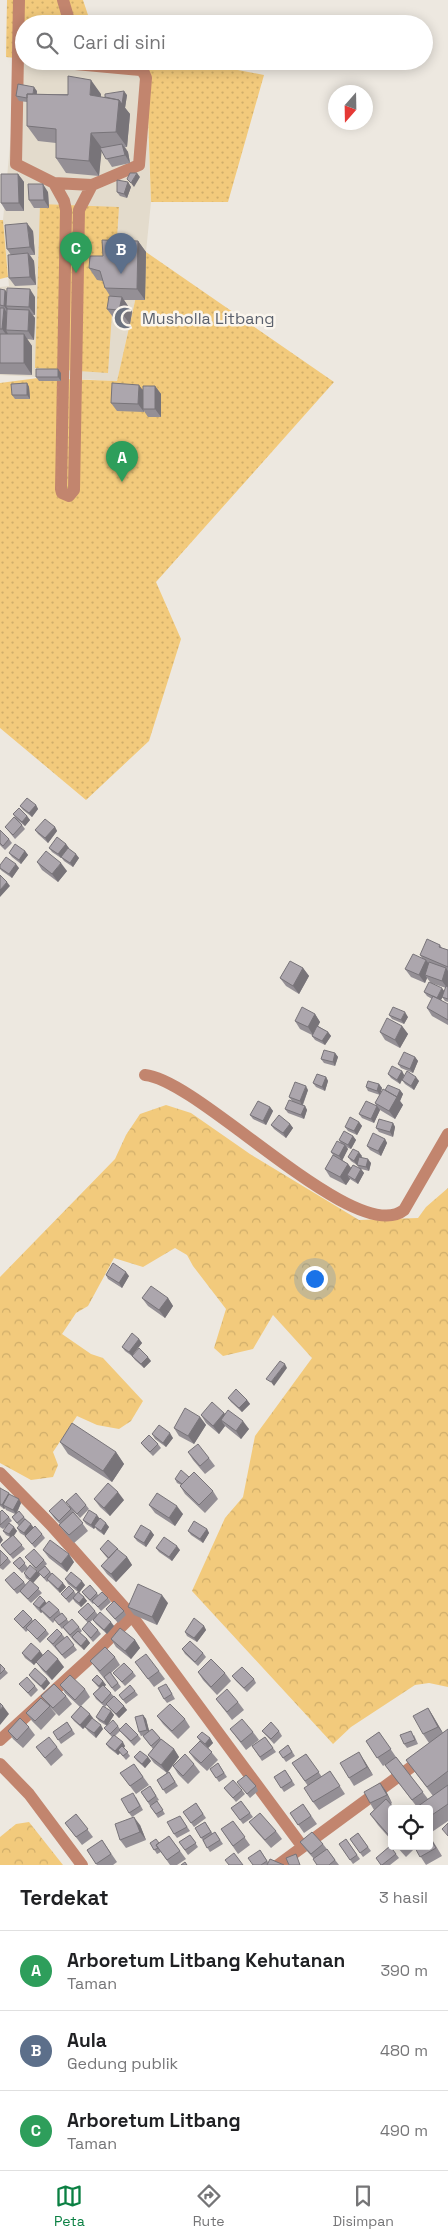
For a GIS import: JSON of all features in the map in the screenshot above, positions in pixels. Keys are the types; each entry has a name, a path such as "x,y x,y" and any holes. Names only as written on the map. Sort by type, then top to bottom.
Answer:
{"street":[{"path":"19,0 20,15"},
{"path":"63,0 67,15"},
{"path":"21,70 16,164 54,183 92,186"},
{"path":"69,376 74,490 69,496 62,493 61,489 69,376 72,210 92,186 139,166 146,78 140,70"},
{"path":"54,183 72,210"},
{"path":"145,1075 174,1086 282,1164 339,1198 379,1215 391,1216 400,1214 404,1210 448,1134"},
{"path":"0,1473 52,1525 132,1616 302,1846"},
{"path":"0,1740 89,1659 132,1616"},
{"path":"278,1865 448,1740"},
{"path":"0,1764 29,1794 82,1865"}],"shaded area":[{"path":"17,70 110,70 146,78 151,202 146,252 117,381 0,375 0,287 9,286 3,220"}],"green space":[{"path":"7,0 83,0 88,15 15,15 15,58 6,57"},
{"path":"146,70 238,70 264,75 228,202 151,202"},
{"path":"40,204 119,207 108,373 35,368"},
{"path":"0,220 3,220 8,277 0,279"},
{"path":"146,252 334,382 156,582 181,639 149,741 86,800 0,728 0,383 38,378 117,381"},
{"path":"166,1105 191,1113 250,1154 359,1220 418,1218 426,1207 448,1188 448,1687 429,1683 415,1685 351,1727 333,1744 192,1591 225,1518 243,1497 255,1436 312,1358 273,1315 253,1349 223,1356 214,1348 226,1309 193,1266 187,1255 175,1248 143,1267 114,1258 88,1306 76,1313 62,1334 91,1354 103,1358 143,1401 131,1421 119,1429 97,1425 77,1416 53,1452 58,1465 53,1477 31,1480 0,1463 0,1277 115,1159 126,1135 140,1114"},
{"path":"29,1822 63,1865 0,1865 0,1837 16,1824"}],"building":[{"path":"68,76 91,80 90,95 119,100 116,132 91,133 89,161 56,158 56,129 27,126 27,94 68,95"},
{"path":"18,84 34,87 33,94 27,94 27,98 16,96"},
{"path":"124,91 122,104 119,100 105,97 105,94"},
{"path":"122,144 125,155 106,159 100,148"},
{"path":"130,173 137,173 131,183 127,179"},
{"path":"1,174 18,174 19,203 1,203"},
{"path":"117,180 128,182 124,194 117,192"},
{"path":"28,184 43,184 44,200 29,200"},
{"path":"27,223 30,247 7,249 5,225"},
{"path":"102,240 138,241 137,289 105,288 100,271 89,268 90,256 103,256"},
{"path":"28,253 30,277 9,278 8,255"},
{"path":"7,288 30,289 29,307 6,306"},
{"path":"0,289 5,290 4,306 0,305"},
{"path":"109,296 122,297 119,310 107,309"},
{"path":"0,308 4,308 2,329 0,329"},
{"path":"7,309 29,310 28,331 6,330"},
{"path":"0,334 24,334 24,363 0,363"},
{"path":"36,369 58,369 58,377 36,377"},
{"path":"27,383 27,395 12,395 11,384"},
{"path":"112,383 139,385 138,404 111,403"},
{"path":"143,386 155,386 155,409 143,409"},
{"path":"27,798 36,805 29,813 20,806"},
{"path":"19,808 27,816 22,822 13,814"},
{"path":"14,817 22,825 13,835 5,827"},
{"path":"45,819 55,827 45,838 35,830"},
{"path":"0,830 9,839 3,846 0,843"},
{"path":"57,837 66,844 58,854 49,848"},
{"path":"15,844 25,851 19,860 9,853"},
{"path":"68,848 76,854 70,863 61,857"},
{"path":"46,851 61,863 52,874 37,862"},
{"path":"6,857 16,864 9,874 0,868"},
{"path":"0,875 7,882 0,890"},
{"path":"427,939 440,945 439,947 448,950 448,967 420,955"},
{"path":"413,954 426,960 419,975 405,969"},
{"path":"290,961 303,968 293,986 280,978"},
{"path":"429,962 446,968 442,981 425,975"},
{"path":"429,982 442,988 437,998 424,992"},
{"path":"446,986 448,987 448,999 442,997"},
{"path":"433,996 448,1004 448,1020 427,1008"},
{"path":"302,1007 315,1014 308,1027 295,1021"},
{"path":"393,1007 405,1012 401,1020 389,1015"},
{"path":"387,1018 402,1026 395,1040 380,1032"},
{"path":"317,1026 328,1032 322,1041 312,1036"},
{"path":"324,1050 335,1053 333,1062 321,1059"},
{"path":"404,1052 415,1057 410,1069 398,1064"},
{"path":"392,1066 402,1071 397,1080 388,1074"},
{"path":"407,1071 416,1077 411,1086 402,1080"},
{"path":"317,1074 326,1077 322,1087 313,1083"},
{"path":"368,1081 379,1084 377,1091 366,1087"},
{"path":"295,1082 306,1086 300,1101 289,1097"},
{"path":"388,1085 400,1090 397,1097 385,1090"},
{"path":"383,1089 397,1097 389,1111 375,1103"},
{"path":"289,1100 305,1106 301,1115 285,1109"},
{"path":"258,1101 270,1107 263,1121 250,1115"},
{"path":"366,1101 377,1106 371,1119 359,1114"},
{"path":"279,1115 290,1124 283,1133 271,1125"},
{"path":"350,1117 359,1122 354,1131 345,1127"},
{"path":"379,1119 393,1123 390,1132 376,1128"},
{"path":"344,1131 353,1136 348,1145 339,1140"},
{"path":"373,1133 385,1139 378,1151 367,1146"},
{"path":"337,1141 345,1145 339,1156 331,1152"},
{"path":"353,1149 359,1152 354,1161 348,1157"},
{"path":"333,1155 348,1164 340,1177 325,1169"},
{"path":"359,1157 368,1159 366,1167 357,1165"},
{"path":"353,1165 361,1169 355,1180 347,1175"},
{"path":"113,1263 126,1272 119,1283 106,1275"},
{"path":"151,1286 168,1298 159,1310 142,1298"},
{"path":"132,1333 139,1339 129,1352 122,1347"},
{"path":"139,1348 148,1357 141,1364 132,1356"},
{"path":"280,1361 285,1364 271,1382 266,1379"},
{"path":"236,1389 247,1400 239,1408 228,1398"},
{"path":"212,1402 224,1413 213,1426 201,1415"},
{"path":"185,1408 200,1417 188,1436 174,1428"},
{"path":"228,1410 243,1421 236,1431 221,1420"},
{"path":"72,1423 116,1452 103,1471 60,1442"},
{"path":"159,1425 170,1433 163,1443 152,1434"},
{"path":"149,1435 158,1444 150,1452 141,1443"},
{"path":"198,1444 209,1458 200,1466 188,1452"},
{"path":"181,1470 189,1477 182,1484 175,1479"},
{"path":"194,1472 213,1491 199,1505 180,1486"},
{"path":"108,1483 118,1492 104,1508 94,1499"},
{"path":"0,1488 9,1493 2,1505 0,1504"},
{"path":"76,1493 86,1505 77,1514 66,1502"},
{"path":"157,1493 177,1506 169,1518 149,1505"},
{"path":"9,1494 19,1499 13,1510 3,1505"},
{"path":"62,1499 71,1509 59,1521 49,1511"},
{"path":"2,1510 9,1517 0,1525 0,1512"},
{"path":"89,1510 97,1515 91,1525 83,1520"},
{"path":"19,1511 24,1517 17,1523 12,1517"},
{"path":"73,1512 83,1523 69,1535 59,1525"},
{"path":"100,1518 106,1523 101,1531 94,1526"},
{"path":"25,1519 31,1524 24,1533 17,1528"},
{"path":"194,1521 207,1529 200,1539 188,1531"},
{"path":"9,1523 14,1527 9,1534 3,1531"},
{"path":"141,1525 151,1531 144,1543 134,1537"},
{"path":"35,1526 42,1534 32,1544 25,1536"},
{"path":"13,1535 22,1545 10,1555 1,1545"},
{"path":"164,1537 177,1546 169,1557 156,1548"},
{"path":"50,1540 69,1554 61,1564 43,1550"},
{"path":"108,1540 118,1549 109,1558 100,1549"},
{"path":"34,1549 44,1560 36,1568 25,1557"},
{"path":"117,1549 127,1557 111,1574 101,1566"},
{"path":"0,1550 8,1558 0,1566"},
{"path":"20,1557 25,1563 19,1569 13,1563"},
{"path":"30,1565 37,1571 30,1579 24,1573"},
{"path":"45,1566 50,1572 44,1578 38,1572"},
{"path":"14,1572 24,1582 14,1590 5,1580"},
{"path":"71,1572 82,1581 76,1588 65,1579"},
{"path":"52,1573 63,1583 58,1589 47,1579"},
{"path":"30,1580 39,1588 28,1599 20,1591"},
{"path":"138,1584 162,1595 152,1617 128,1607"},
{"path":"90,1585 97,1593 90,1600 82,1592"},
{"path":"69,1586 74,1591 66,1599 61,1594"},
{"path":"78,1592 84,1597 79,1603 73,1598"},
{"path":"102,1592 108,1598 98,1607 92,1601"},
{"path":"40,1596 45,1601 39,1608 33,1604"},
{"path":"49,1601 59,1610 50,1618 40,1609"},
{"path":"114,1601 124,1611 115,1619 106,1609"},
{"path":"88,1603 95,1611 86,1620 78,1612"},
{"path":"23,1610 32,1619 23,1628 14,1619"},
{"path":"100,1612 111,1622 104,1630 93,1620"},
{"path":"62,1613 67,1619 59,1625 54,1619"},
{"path":"194,1618 204,1626 194,1638 185,1632"},
{"path":"35,1619 46,1630 37,1639 26,1628"},
{"path":"72,1619 79,1627 70,1635 63,1627"},
{"path":"89,1621 98,1630 91,1638 82,1629"},
{"path":"120,1628 135,1640 125,1651 111,1639"},
{"path":"57,1629 62,1634 53,1644 47,1639"},
{"path":"78,1631 87,1639 81,1646 72,1637"},
{"path":"67,1636 74,1645 62,1655 55,1646"},
{"path":"190,1641 203,1653 195,1662 182,1649"},
{"path":"31,1643 40,1651 31,1661 22,1653"},
{"path":"105,1647 115,1657 100,1671 90,1661"},
{"path":"48,1650 58,1659 46,1672 36,1662"},
{"path":"146,1654 159,1671 148,1679 135,1662"},
{"path":"211,1659 225,1673 211,1687 198,1672"},
{"path":"124,1663 133,1672 122,1682 113,1673"},
{"path":"0,1664 5,1669 0,1674"},
{"path":"242,1667 254,1679 244,1688 232,1676"},
{"path":"35,1668 47,1679 41,1686 29,1675"},
{"path":"110,1672 118,1683 112,1688 104,1677"},
{"path":"70,1675 85,1689 75,1700 60,1685"},
{"path":"97,1675 103,1681 99,1686 92,1680"},
{"path":"27,1677 35,1686 28,1693 19,1684"},
{"path":"54,1684 66,1696 53,1708 41,1696"},
{"path":"166,1684 172,1694 164,1699 158,1688"},
{"path":"103,1685 111,1693 102,1703 93,1694"},
{"path":"130,1685 135,1691 123,1700 119,1695"},
{"path":"227,1689 238,1702 227,1712 216,1699"},
{"path":"114,1696 124,1706 116,1714 106,1704"},
{"path":"41,1698 50,1706 35,1721 26,1713"},
{"path":"170,1704 185,1719 172,1731 157,1716"},
{"path":"81,1706 90,1714 80,1725 71,1717"},
{"path":"103,1706 111,1711 104,1722 96,1717"},
{"path":"428,1708 438,1727 423,1734 413,1716"},
{"path":"143,1715 147,1730 139,1732 135,1717"},
{"path":"20,1718 29,1727 17,1740 8,1731"},
{"path":"92,1718 101,1725 94,1733 85,1727"},
{"path":"242,1719 253,1732 241,1742 230,1729"},
{"path":"113,1720 118,1726 110,1734 104,1728"},
{"path":"67,1722 72,1730 58,1740 53,1732"},
{"path":"271,1722 279,1731 271,1739 262,1731"},
{"path":"126,1723 138,1735 131,1741 119,1730"},
{"path":"152,1729 160,1738 151,1746 143,1736"},
{"path":"448,1729 448,1771 427,1787 406,1760"},
{"path":"411,1731 415,1740 404,1744 400,1735"},
{"path":"202,1732 210,1738 205,1744 197,1737"},
{"path":"379,1732 391,1749 377,1758 366,1741"},
{"path":"114,1735 123,1742 115,1751 106,1744"},
{"path":"49,1737 57,1747 45,1758 36,1747"},
{"path":"265,1737 273,1748 260,1757 252,1746"},
{"path":"161,1739 174,1749 161,1765 148,1755"},
{"path":"200,1741 212,1752 201,1763 189,1752"},
{"path":"288,1745 292,1752 283,1758 279,1752"},
{"path":"122,1746 128,1752 123,1756 118,1750"},
{"path":"140,1751 148,1757 142,1764 134,1757"},
{"path":"359,1752 367,1767 349,1778 340,1763"},
{"path":"185,1754 194,1764 183,1776 173,1766"},
{"path":"306,1754 319,1772 305,1781 292,1763"},
{"path":"396,1757 423,1792 412,1800 385,1765"},
{"path":"218,1763 224,1773 216,1778 210,1769"},
{"path":"134,1764 143,1777 130,1786 120,1773"},
{"path":"285,1770 292,1781 281,1788 274,1777"},
{"path":"330,1771 340,1786 313,1802 304,1788"},
{"path":"169,1772 175,1782 163,1790 157,1780"},
{"path":"246,1775 256,1786 247,1794 237,1782"},
{"path":"233,1780 242,1790 233,1798 224,1788"},
{"path":"380,1783 387,1795 370,1803 364,1792"},
{"path":"448,1785 448,1804 433,1814 433,1805 420,1805"},
{"path":"150,1786 156,1796 148,1802 141,1792"},
{"path":"133,1793 140,1806 129,1813 121,1799"},
{"path":"386,1799 391,1805 388,1805 388,1834 370,1814"},
{"path":"157,1801 163,1810 156,1814 150,1806"},
{"path":"241,1801 250,1813 240,1820 231,1808"},
{"path":"196,1803 203,1814 191,1823 183,1812"},
{"path":"303,1804 311,1816 298,1825 290,1813"},
{"path":"260,1813 276,1831 265,1840 249,1822"},
{"path":"76,1814 88,1829 76,1837 65,1823"},
{"path":"180,1816 187,1827 174,1834 167,1822"},
{"path":"134,1817 140,1832 120,1840 115,1824"},
{"path":"233,1821 245,1837 233,1846 221,1829"},
{"path":"205,1822 211,1832 201,1838 195,1828"},
{"path":"448,1823 448,1836 442,1829"},
{"path":"215,1832 220,1840 207,1848 203,1840"},
{"path":"312,1832 323,1844 311,1854 300,1842"},
{"path":"358,1833 368,1847 360,1853 350,1839"},
{"path":"190,1835 196,1843 185,1850 179,1842"},
{"path":"169,1836 180,1851 167,1860 156,1845"},
{"path":"156,1839 159,1843 156,1845 158,1848 154,1850 150,1843"},
{"path":"346,1839 357,1855 350,1860 339,1844"},
{"path":"102,1840 111,1854 96,1864 87,1850"},
{"path":"388,1848 388,1850 393,1850 396,1854 382,1865 376,1858"},
{"path":"327,1849 335,1860 329,1865 317,1865 313,1859"},
{"path":"260,1850 267,1861 261,1865 253,1865 248,1858"},
{"path":"416,1850 432,1850 420,1857"},
{"path":"234,1853 243,1865 229,1865 225,1860"},
{"path":"296,1854 300,1865 289,1865 286,1858"},
{"path":"270,1859 284,1865 267,1865"}],"place":[{"name":"Arboretum Litbang","path":"76,273"},
{"name":"Aula","path":"121,274"},
{"name":"Musholla Litbang","path":"125,318"},
{"name":"Arboretum Litbang Kehutanan","path":"122,482"}]}
